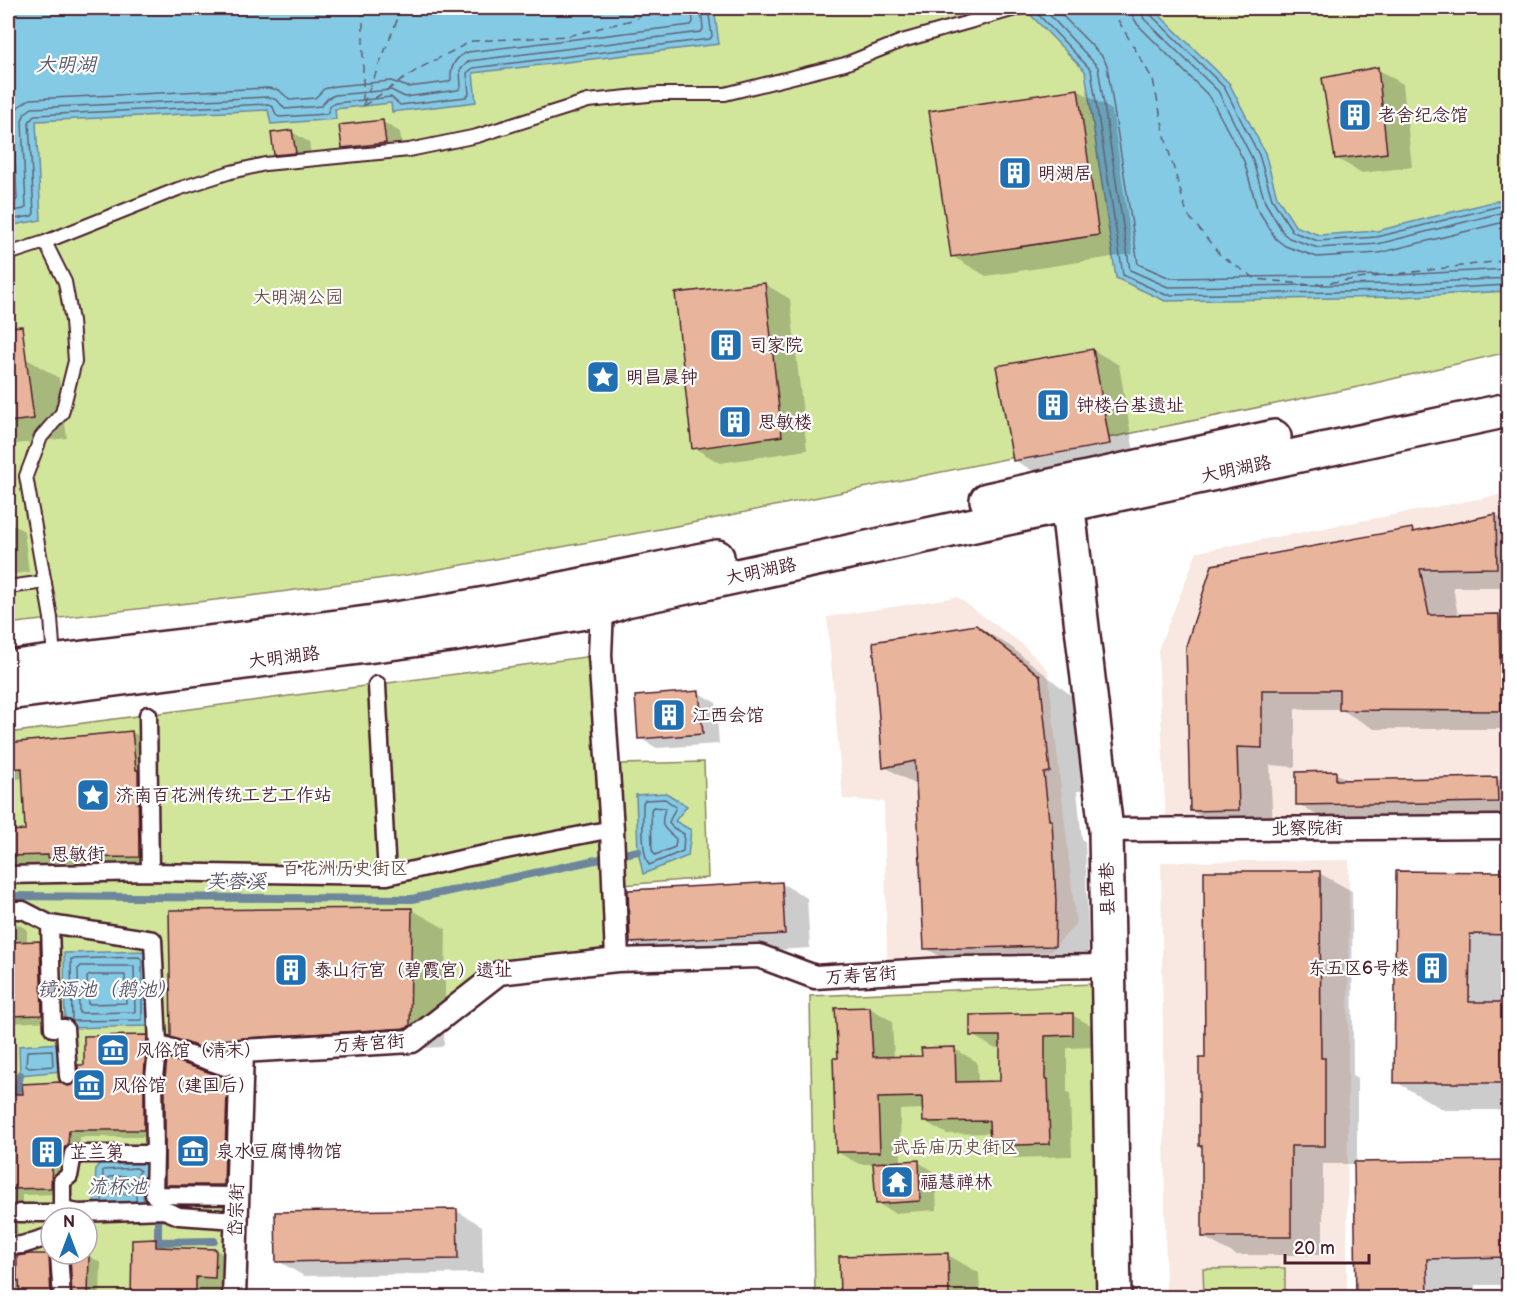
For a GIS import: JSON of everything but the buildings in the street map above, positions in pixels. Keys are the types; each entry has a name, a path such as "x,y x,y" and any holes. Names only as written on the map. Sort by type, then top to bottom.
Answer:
{"main road":[{"name":"大明湖路","path":"8,693 451,635 602,609 626,600 1509,387"},
{"name":"大明湖路","path":"8,668 54,660 105,656 393,620 500,602 908,517 1066,494 1509,410"},
{"name":"县西巷","path":"1066,494 1106,830 1114,1298"}],"street":[{"path":"602,609 600,655 612,833 617,960"},
{"path":"377,685 387,876"},
{"path":"148,715 150,872"},
{"name":"北察院街","path":"1106,830 1509,827"},
{"name":"思敏街","path":"8,874 150,872 387,876 465,858 612,833"},
{"path":"8,910 23,910 50,924 153,940 158,1044 154,1077 154,1195 161,1207 179,1216 236,1220"},
{"path":"50,924 53,1028 65,1028 68,1076"},
{"name":"万寿宫街","path":"242,1051 412,1041 499,973 617,960 759,956 814,978 961,968 1109,966"},
{"path":"158,1044 225,1067 242,1051"},
{"name":"岱宗街","path":"234,1298 242,1051"},
{"path":"60,1206 62,1181 69,1176 73,1154 155,1154"},
{"path":"99,1212 161,1207 237,1196"},
{"path":"19,1214 39,1214"},
{"path":"8,1246 39,1240"},
{"path":"60,1266 62,1298"}],"lane":[{"path":"8,254 231,171 265,164 409,150 477,136 588,101 658,94 725,94 845,64 902,41 1013,10"},
{"path":"45,242 65,282 72,321 75,361 62,413 41,437 26,476 51,618 54,660"},
{"path":"8,588 45,582"}],"shaded area":[{"path":"1504,494 1502,814 1166,826 1158,650 1197,552"},
{"path":"957,597 1022,644 1048,670 1076,924 1051,951 887,961 884,802 843,799 827,617"},
{"path":"1349,860 1347,1297 1166,1297 1161,862"}],"green space":[{"name":"大明湖公园","path":"8,8 1508,8 1508,352 1358,387 682,525 407,575 8,624"},
{"name":"百花洲历史街区","path":"600,655 617,960 499,973 412,1041 242,1051 227,1297 8,1297 8,733"},
{"path":"704,762 708,878 623,885 620,764"},
{"name":"武岳庙历史街区","path":"1093,984 1102,1297 815,1297 810,996"},
{"path":"1285,1268 1285,1297 1204,1297 1203,1269"}],"water":[{"name":"大明湖","path":"8,8 535,8 540,10 542,8 714,8 719,44 473,73 476,102 392,112 391,103 335,109 336,119 271,124 268,110 36,121 41,220 8,226"},
{"path":"1024,8 1152,8 1229,83 1265,153 1277,197 1295,226 1319,235 1377,231 1508,198 1508,291 1399,297 1165,301 1116,278 1085,71"},
{"path":"666,793 687,806 675,821 691,830 688,856 643,874 638,851 636,795"},
{"name":"镜涵池（鹅池）","path":"148,951 149,1026 65,1028 64,953"},
{"path":"59,1043 61,1071 20,1075 19,1046"},
{"name":"流杯池","path":"149,1161 149,1178 142,1178 144,1208 99,1209 99,1206 94,1206 96,1168 100,1163"}],"waterway":[{"name":"芙蓉溪","path":"8,896 412,899 638,851"},
{"path":"18,1105 17,1092 20,1075"},
{"path":"158,1208 158,1242 214,1241"}],"ferry route":[{"path":"363,8 363,106 420,68 472,41 568,36 636,19 648,8"},
{"path":"363,105 400,8"},
{"path":"1111,8 1153,80 1167,145 1187,214 1221,256 1256,279 1311,285 1508,260"}],"place":[{"name":"老舍纪念馆","path":"1355,115"},
{"name":"明湖居","path":"1015,173"},
{"name":"司家院","path":"726,345"},
{"name":"明昌晨钟","path":"603,377"},
{"name":"钟楼台基遗址","path":"1053,405"},
{"name":"思敏楼","path":"735,422"},
{"name":"江西会馆","path":"669,715"},
{"name":"济南百花洲传统工艺工作站","path":"93,795"},
{"name":"东五区6号楼","path":"1432,968"},
{"name":"泰山行宫（碧霞宫）遗址","path":"291,970"},
{"name":"风俗馆（清末）","path":"113,1050"},
{"name":"风俗馆（建国后）","path":"89,1085"},
{"name":"泉水豆腐博物馆","path":"193,1151"},
{"name":"芷兰第","path":"47,1152"},
{"name":"福慧禅林","path":"897,1182"}]}
